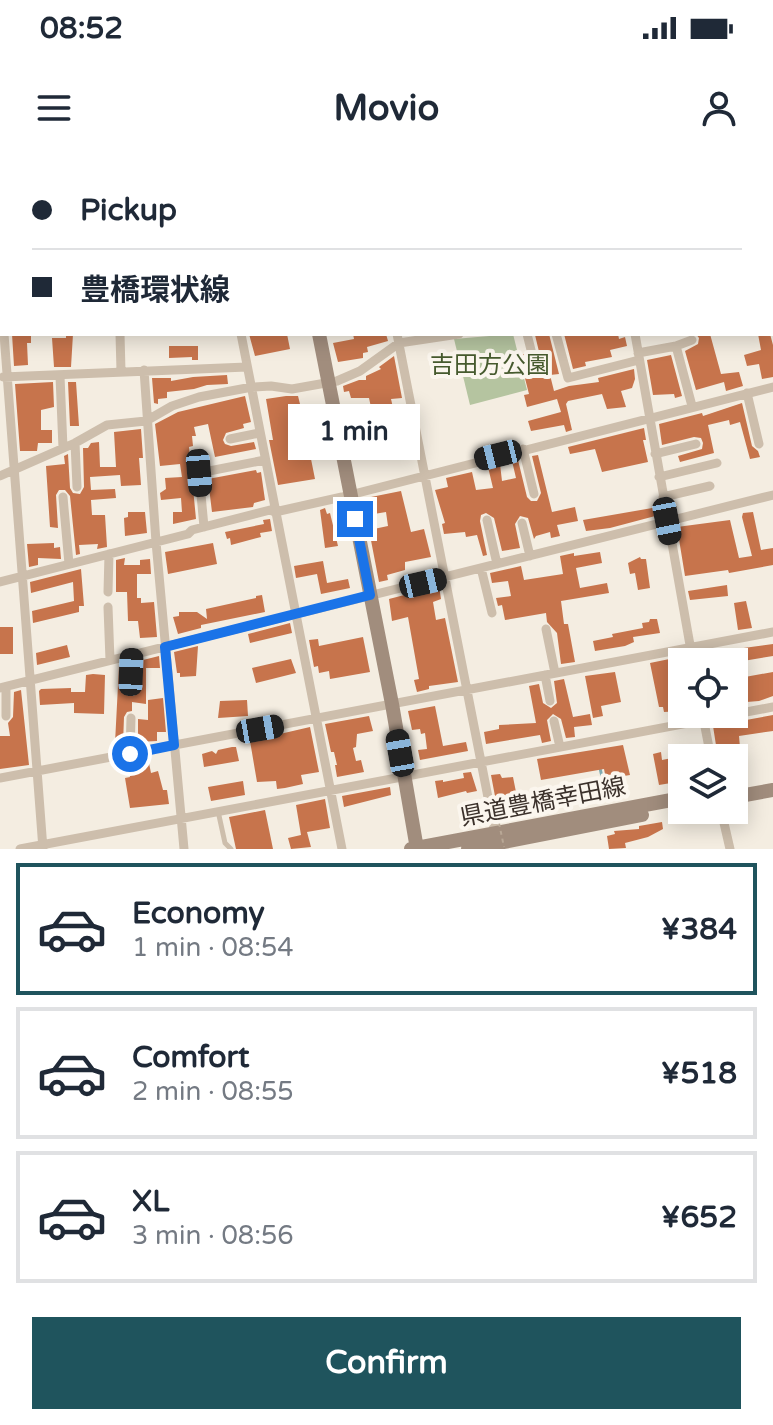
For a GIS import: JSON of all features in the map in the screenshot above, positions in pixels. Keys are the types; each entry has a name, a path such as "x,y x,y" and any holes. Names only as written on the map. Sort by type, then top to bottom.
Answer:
{"main road":[{"path":"319,336 392,704 416,849"},
{"path":"748,785 773,781"},
{"path":"748,794 773,790"},
{"name":"県道豊橋幸田線","path":"468,849 499,839 668,801"},
{"name":"県道豊橋幸田線","path":"416,849 499,839 668,810"}],"street":[{"path":"120,336 121,371"},
{"path":"241,336 342,849"},
{"path":"0,476 75,443 107,425 146,421 172,406 199,397 252,387 292,389 329,382 360,371 398,339 435,336"},
{"path":"528,336 535,366"},
{"path":"557,336 568,378 692,340"},
{"path":"635,336 691,648 773,632"},
{"path":"3,339 3,377 12,453 43,847"},
{"path":"398,339 499,839"},
{"path":"676,346 692,406"},
{"path":"3,377 247,367"},
{"path":"144,370 184,849"},
{"path":"60,376 63,448"},
{"path":"0,582 270,510 275,512 350,494 773,387"},
{"path":"747,393 759,444"},
{"path":"230,439 259,433"},
{"path":"75,443 77,487"},
{"path":"655,454 696,444"},
{"path":"523,449 534,494"},
{"path":"0,453 12,453"},
{"path":"204,527 199,473 265,460"},
{"path":"659,477 717,463"},
{"path":"663,497 710,486"},
{"path":"6,716 3,687 773,495"},
{"path":"63,497 69,564"},
{"path":"487,520 497,564"},
{"path":"522,523 530,556"},
{"path":"108,592 109,554"},
{"path":"481,568 492,613"},
{"path":"108,607 110,660"},
{"path":"546,629 550,701"},
{"path":"0,778 668,652"},
{"path":"131,689 132,655"},
{"path":"748,712 773,707"},
{"path":"130,754 131,718"},
{"path":"554,721 560,747"},
{"path":"20,849 668,728"},
{"path":"724,824 730,849"}],"lane":[{"path":"218,811 225,843 231,849"}],"green space":[{"name":"吉田方公園","path":"514,336 527,390 470,405 454,339"}],"building":[{"path":"12,336 31,336 31,343 27,343 28,365 14,366"},
{"path":"73,336 71,367 54,367 52,338"},
{"path":"250,336 287,336 290,349 255,356"},
{"path":"353,336 387,336 388,341 367,347 368,352 363,353 363,358 338,362 333,343 354,339"},
{"path":"535,336 550,336 559,374 550,375 554,391 599,382 598,378 634,369 632,388 621,391 626,407 607,409 602,394 568,401 572,430 566,432 564,425 531,431 528,421 561,412 557,399 527,407 524,395 529,394 519,355 524,354 530,372 540,372 542,364"},
{"path":"565,336 625,337 627,346 610,350 612,357 585,362 586,366 573,369"},
{"path":"698,336 711,336 721,374 739,372 743,386 726,391 724,382 696,390 685,351 698,344"},
{"path":"758,336 771,336 773,377 762,379 759,364 747,366 744,355 761,350"},
{"path":"169,346 198,346 198,360 192,360 192,357 169,358"},
{"path":"671,355 682,396 653,395 647,360"},
{"path":"394,356 402,398 391,399 397,425 380,427 378,419 356,423 356,427 350,428 347,416 372,412 369,398 351,398 349,391 344,392 343,386 366,380 366,376 381,369 379,367"},
{"path":"227,375 228,384 167,392 167,398 154,403 152,378 171,378 171,381"},
{"path":"53,382 54,407 41,410 41,430 52,430 52,443 38,443 37,451 20,451 15,384"},
{"path":"68,382 76,382 79,426 70,426"},
{"path":"245,396 251,422 243,424 244,428 226,433 223,440 231,446 254,442 256,449 215,457 208,424 194,427 196,436 192,436 193,446 189,447 196,519 173,524 173,512 182,512 181,498 161,500 160,493 166,489 165,478 182,477 180,464 160,466 155,424 178,412"},
{"path":"298,396 300,404 289,406 294,436 306,434 315,479 278,485 269,440 273,440 266,399"},
{"path":"742,403 752,446 760,457 750,459 740,422 730,425 729,420 708,425 714,453 680,462 678,456 702,449 701,438 662,445 659,424 702,413 703,416"},
{"path":"644,428 648,462 602,472 595,449 570,454 568,447"},
{"path":"141,429 141,485 121,486 120,475 90,477 91,490 115,489 116,498 91,500 92,515 105,515 107,547 97,549 98,544 79,545 80,554 76,555 70,496 65,490 59,490 56,495 58,528 50,527 46,466 65,464 64,456 68,454 70,488 73,493 80,494 84,487 83,448 99,442 100,467 116,467 114,432"},
{"path":"538,455 552,512 575,507 578,521 557,525 560,536 551,538 550,532 534,539 528,518 520,516 515,524 520,548 502,551 494,518 486,513 481,515 480,521 487,555 483,556 477,535 466,537 465,532 444,534 442,524 445,523 435,490 448,487 446,478 472,472 476,490 493,488 488,467 500,464 502,481 516,478 512,461 518,460 527,497 537,501 541,493 532,456"},
{"path":"256,470 257,473 261,472 265,500 254,503 253,507 212,512 208,479"},
{"path":"401,491 411,532 424,529 431,557 405,562 405,570 387,575 388,580 379,582 369,530 388,526 386,512 374,514 371,497"},
{"path":"658,507 659,515 610,528 586,531 583,520"},
{"path":"325,508 327,514 330,513 338,546 325,548 320,510"},
{"path":"128,512 145,512 147,533 125,536 124,518 128,517"},
{"path":"753,512 761,550 773,548 773,565 729,573 728,570 685,576 677,527 730,520 739,558 752,556 742,517 743,513"},
{"path":"270,519 272,531 260,533 261,537 231,545 230,538 227,539 225,532 264,524 263,520"},
{"path":"54,543 54,548 60,547 61,559 38,558 38,565 29,567 27,544"},
{"path":"213,543 217,564 168,574 165,552"},
{"path":"600,552 602,563 576,568 580,588 607,583 609,593 561,601 575,662 561,664 557,633 547,622 546,613 505,620 502,605 498,606 496,598 511,596 508,581 492,583 490,573 521,566 524,580 563,574 560,556"},
{"path":"640,557 646,559 650,588 638,590 635,573 630,574 628,563"},
{"path":"125,558 124,565 140,565 140,560 150,559 151,574 137,574 137,598 141,598 141,603 154,602 157,637 140,638 138,621 128,621 127,592 116,592 116,560"},
{"path":"323,561 327,583 348,579 350,588 321,594 317,574 296,578 294,566"},
{"path":"81,569 84,606 79,606 79,612 33,623 32,611 74,601 73,582 31,593 30,582"},
{"path":"727,585 728,596 690,600 688,591"},
{"path":"439,586 441,599 433,602 436,620 445,618 458,682 429,686 429,689 417,692 414,680 419,679 408,617 392,621 389,599"},
{"path":"262,595 265,612 201,625 201,628 178,634 173,617 179,616 179,612 197,612 207,619 206,609"},
{"path":"746,601 752,628 738,630 734,603"},
{"path":"657,619 660,633 633,637 634,642 625,646 595,651 593,641 643,628 642,623"},
{"path":"290,623 292,633 250,643 248,634"},
{"path":"0,627 13,627 13,654 0,654"},
{"path":"363,637 370,672 330,679 329,671 319,673 318,666 314,667 309,640 318,639 319,646"},
{"path":"773,644 773,656 748,660 748,648 743,648"},
{"path":"67,645 70,657 37,665 36,653"},
{"path":"198,646 196,676 180,677 174,652"},
{"path":"159,656 160,668 146,668 146,704 132,702 132,711 124,717 123,744 115,743 119,666 124,665 124,692 134,696 138,690 139,661"},
{"path":"291,659 296,673 256,683 252,668"},
{"path":"668,659 668,712 659,707 650,663"},
{"path":"615,672 621,702 601,706 603,716 593,718 585,676"},
{"path":"773,672 773,696 748,702 748,676"},
{"path":"86,675 105,675 104,714 74,713 74,703 40,705 41,689 71,688 71,692 85,692"},
{"path":"564,679 573,717 590,714 592,725 574,727 575,737 566,738 561,719 553,714 547,720 551,741 542,743 540,735 486,744 484,732 499,729 499,725 536,723 529,686 539,684 543,703 551,708 557,703 554,681"},
{"path":"21,690 29,765 0,769 0,736 10,736 8,723 13,717 14,692"},
{"path":"163,698 166,732 157,732 157,741 138,742 138,719 148,720 148,700"},
{"path":"247,700 248,716 218,718 220,701"},
{"path":"435,706 443,746 466,742 468,751 420,760 418,750 427,749 425,733 421,734 420,729 412,730 408,711"},
{"path":"773,715 773,731 739,736 740,744 716,744 713,728 748,728 748,720"},
{"path":"369,716 373,731 357,734 356,747 353,748 356,761 361,760 364,772 337,777 337,765 325,724"},
{"path":"310,727 319,772 301,775 303,784 285,788 277,789 276,781 257,782 250,741"},
{"path":"623,745 630,775 606,779 604,769 541,780 537,759"},
{"path":"236,747 239,761 204,767 202,754 212,751 216,754 218,750"},
{"path":"661,752 662,760 668,759 668,784 659,785 653,754"},
{"path":"148,758 151,773 158,771 163,790 167,790 169,804 130,808 125,778 130,777 127,762"},
{"path":"471,772 477,791 438,798 435,781 464,778 463,773"},
{"path":"500,774 502,778 513,777 517,797 527,794 531,814 504,819 502,811 498,812 491,775"},
{"path":"243,781 245,795 211,801 208,787"},
{"path":"390,787 391,795 344,807 342,796"},
{"path":"325,799 330,828 307,832 311,847 291,849 288,838 301,835 296,805"},
{"path":"265,810 273,849 236,849 229,817"},
{"path":"662,822 663,829 648,837 625,843 626,848 609,849 607,836 615,834 614,831 639,829 639,826"}],"waterway":[{"path":"600,768 602,777"}],"route":[{"path":"130,754 174,745 165,647 370,595 355,519"}]}
